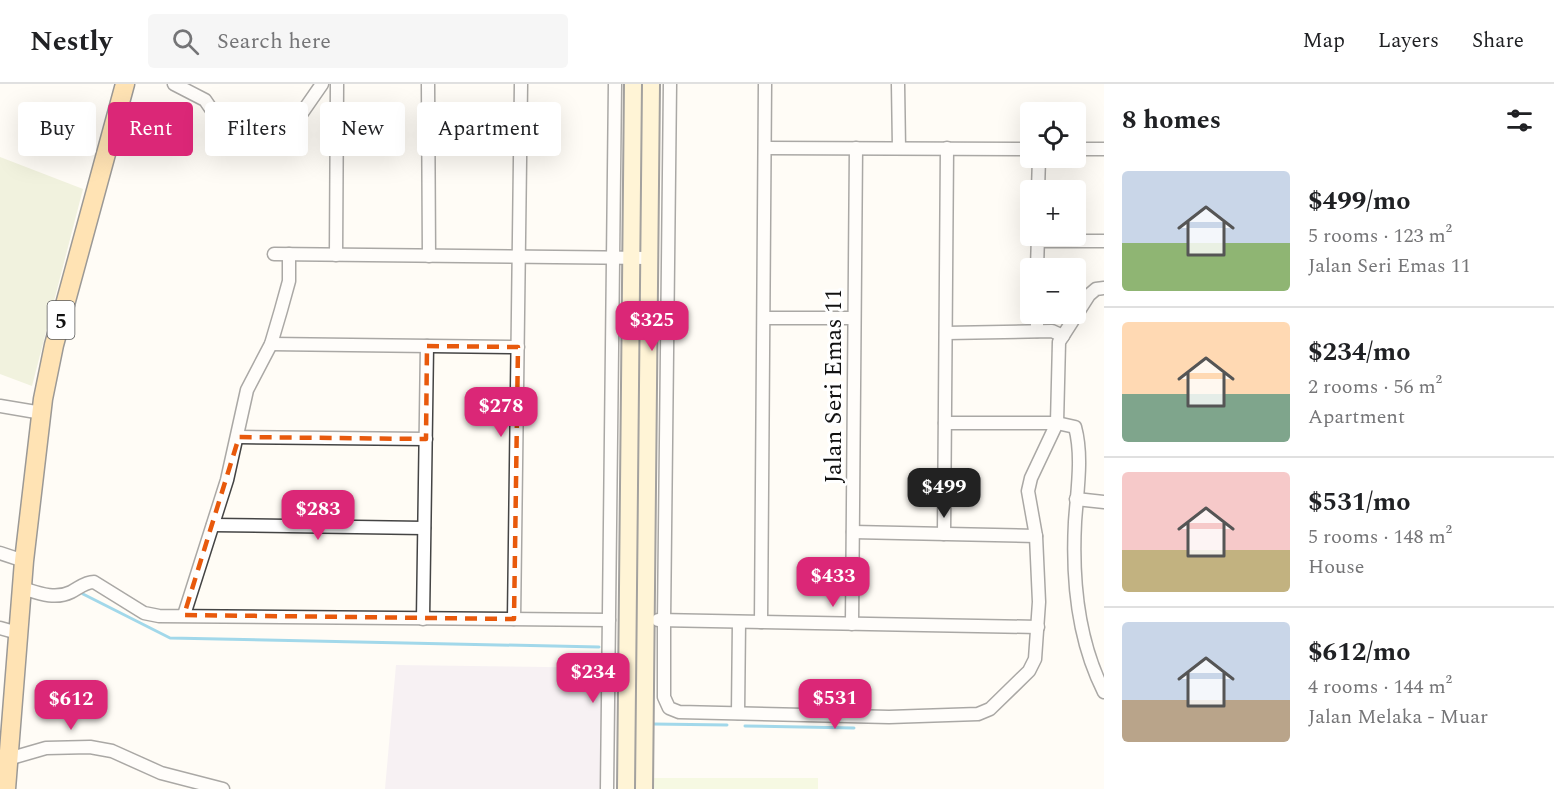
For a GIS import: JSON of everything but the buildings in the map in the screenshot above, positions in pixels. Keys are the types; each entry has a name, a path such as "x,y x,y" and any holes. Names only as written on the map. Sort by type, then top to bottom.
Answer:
{"main road":[{"name":"5","path":"4,787 6,711 18,633 24,561 42,413 54,345 125,84"}],"street":[{"path":"174,84 206,102"},
{"path":"308,104 322,84"},
{"path":"336,255 337,84"},
{"path":"428,84 429,256"},
{"path":"514,620 520,84"},
{"path":"607,789 615,84"},
{"path":"626,789 633,84"},
{"path":"644,789 651,84"},
{"path":"670,84 664,621 664,697 669,708 679,712 889,717 978,714 990,709 1029,671 1035,659 1039,602 1036,536 1028,491 1031,478 1057,423 1059,342 1089,295 1096,289 1104,288"},
{"path":"761,622 765,84"},
{"path":"898,84 899,148"},
{"path":"765,148 1020,149"},
{"name":"Jalan Seri Emas 11","path":"852,624 856,148"},
{"path":"944,534 947,148"},
{"path":"1086,149 1104,149"},
{"path":"1086,240 1104,241"},
{"path":"274,254 649,258"},
{"path":"184,615 239,437 248,390 271,344 289,281 289,254"},
{"path":"764,318 854,318"},
{"path":"1037,324 1037,332"},
{"path":"945,333 1052,331 1063,336"},
{"path":"271,344 518,346"},
{"path":"423,619 427,346"},
{"path":"0,406 42,413"},
{"path":"945,423 1057,423 1075,427 1078,438 1074,553 1078,603 1088,656 1104,692"},
{"path":"239,437 426,439"},
{"path":"1076,499 1104,502"},
{"path":"213,525 424,528"},
{"path":"853,532 1036,536"},
{"path":"0,554 24,561"},
{"path":"22,588 50,596 68,594 88,582 94,582 144,613 609,620"},
{"path":"628,620 1038,627"},
{"path":"738,713 739,622"},
{"path":"0,628 18,633"},
{"path":"5,761 46,748 90,747 112,751 161,773 223,789"}],"highlighted area":[{"path":"427,346 518,347 514,619 184,615 239,437 426,439"}],"shaded area":[{"path":"396,665 617,668 614,789 385,789"}],"green space":[{"path":"0,157 83,189 32,386 0,374"},
{"path":"653,778 818,778 818,789 653,789"}],"waterway":[{"path":"83,594 170,638 599,647"},
{"path":"653,724 727,725"},
{"path":"745,726 854,728"}]}
